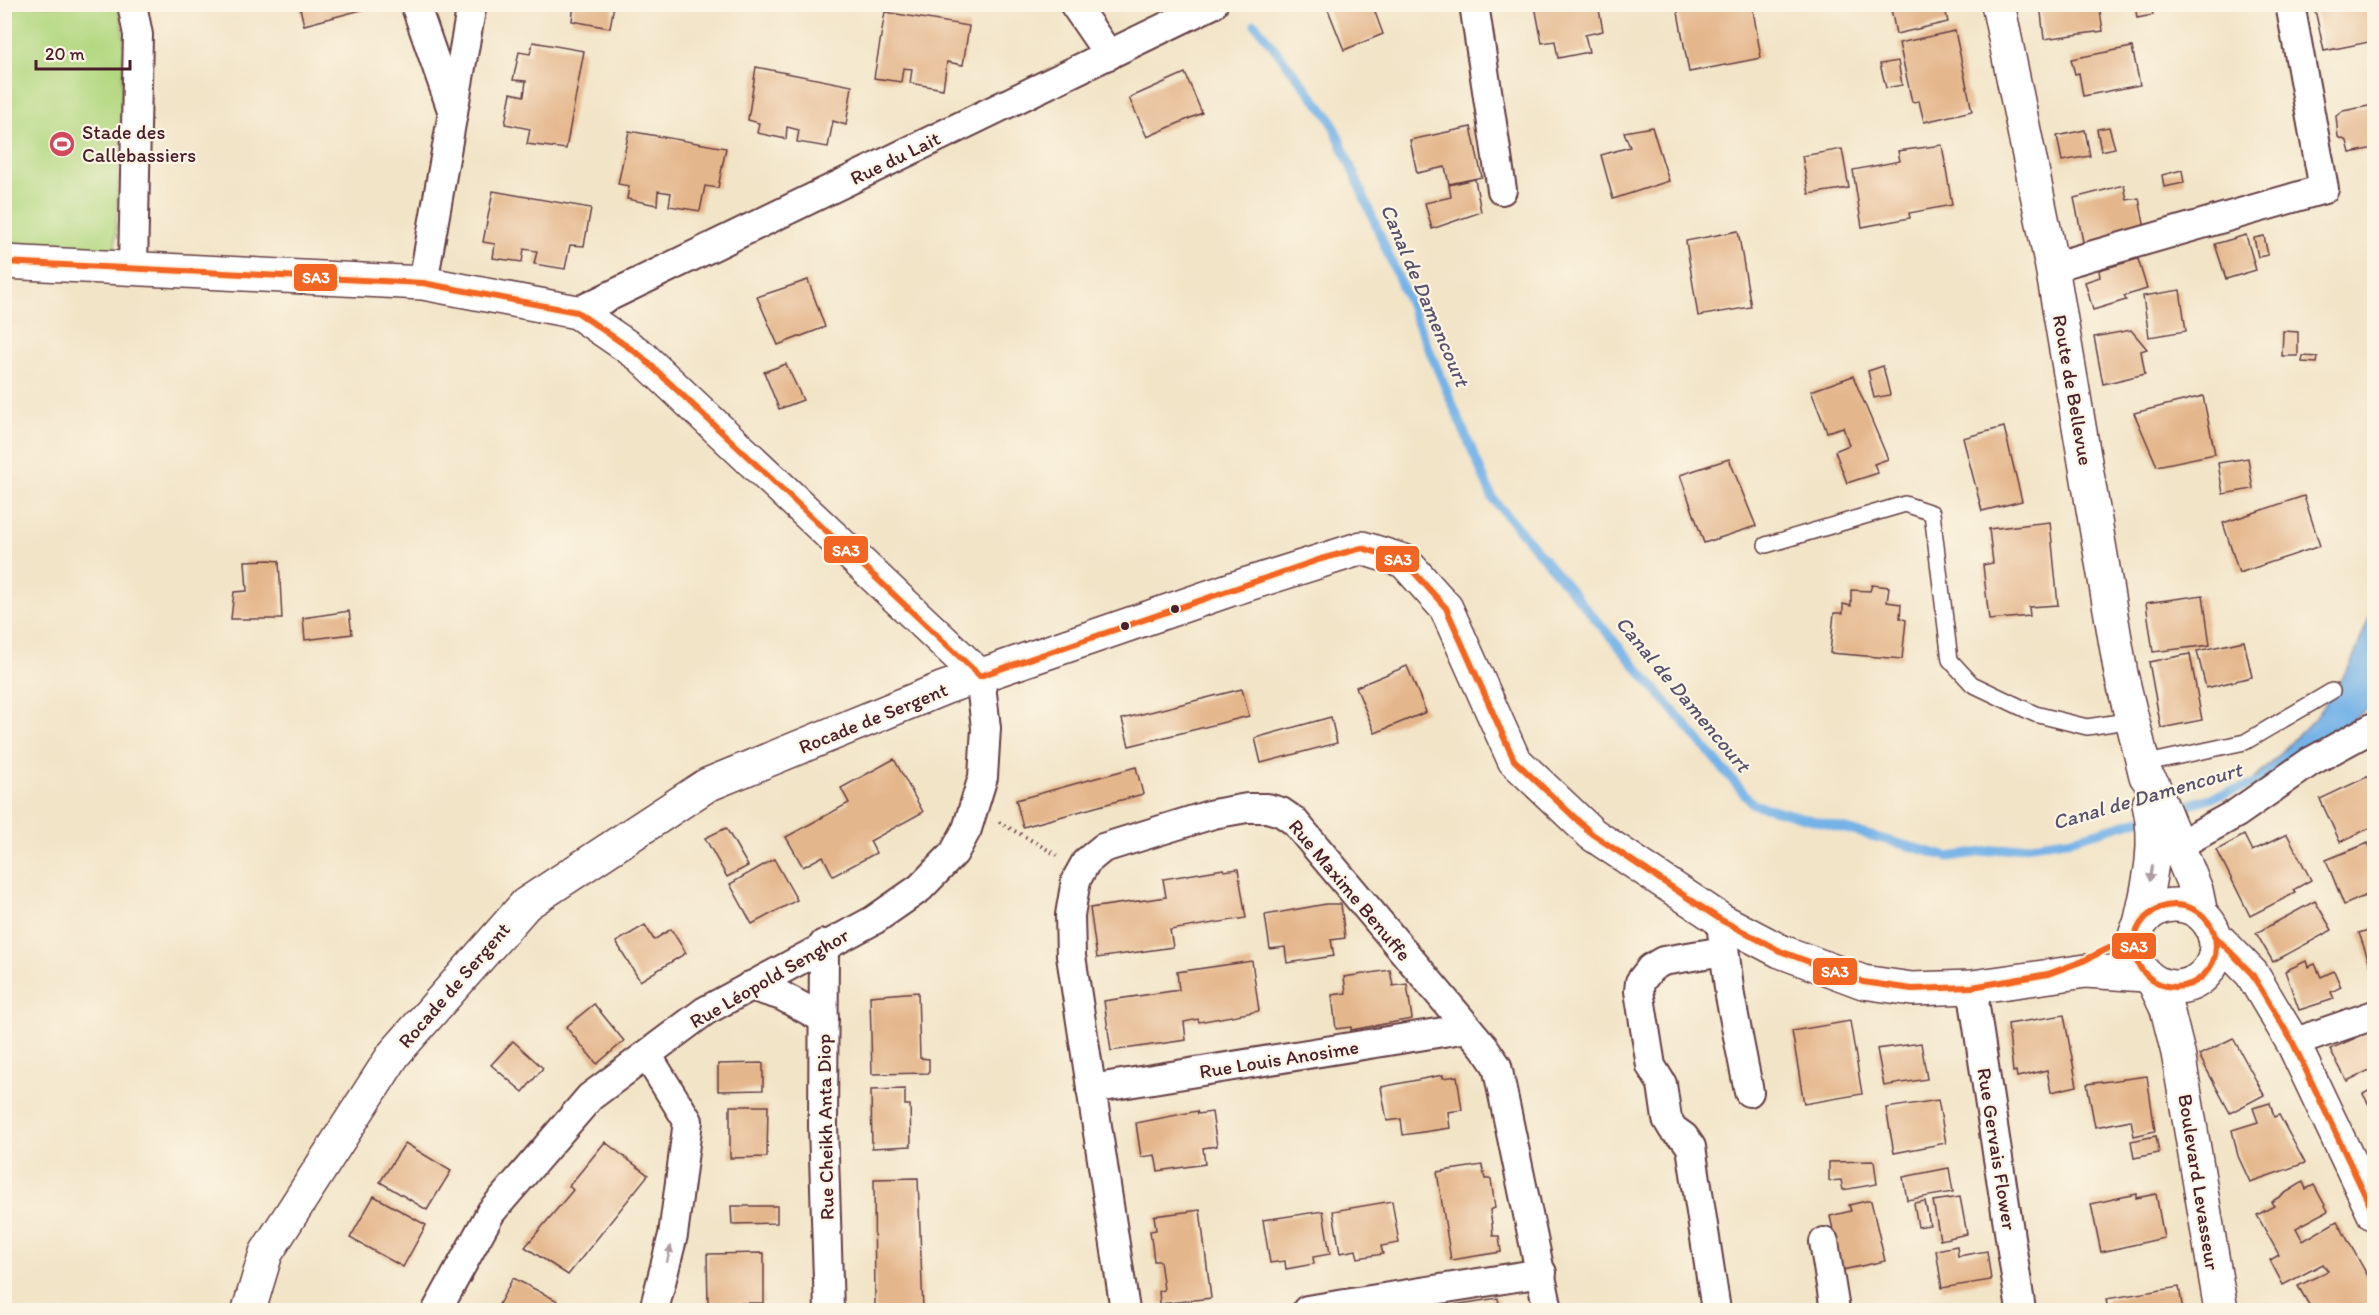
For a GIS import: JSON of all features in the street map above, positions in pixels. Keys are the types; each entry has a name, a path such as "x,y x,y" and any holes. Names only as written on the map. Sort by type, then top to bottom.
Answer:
{"main road":[{"name":"Route de Bellevue","path":"1998,4 2052,267 2121,674 2158,818 2177,846 2208,924"},
{"path":"4,262 423,283 577,312 641,356 980,676"},
{"name":"Rocade de Sergent","path":"249,1311 266,1252 394,1054 526,904 707,785 980,676 1276,574 1362,548 1404,561 1446,608 1514,760 1592,834 1723,935 1780,951 1863,982 1912,989 1972,987 2048,974 2086,971 2150,979"},
{"name":"Route de Bellevue","path":"2138,930 2153,867 2158,818"},
{"path":"2208,924 2214,958 2201,978 2178,987 2150,979 2135,957 2138,930 2157,909 2180,905 2208,924 2252,974 2293,1043 2374,1214"},
{"name":"Rocade de Sergent","path":"2048,974 2083,961 2138,930"},
{"name":"Boulevard Levasseur","path":"2178,1053 2188,1011 2201,978"},
{"name":"Boulevard Levasseur","path":"2150,979 2167,1009 2178,1053 2221,1311"}],"street":[{"path":"132,4 138,35 133,267"},
{"path":"415,4 454,116"},
{"path":"423,283 472,4"},
{"path":"1074,4 1109,55"},
{"name":"Rue du Lait","path":"577,312 1213,4"},
{"path":"1474,4 1502,190"},
{"path":"2052,267 2324,189 2290,4"},
{"name":"Rue Léopold Senghor","path":"437,1311 490,1212 590,1097 705,1011 824,944 874,920 920,888 954,853 975,808 983,777 986,728 980,676"},
{"path":"2177,846 2237,813 2310,762 2374,727"},
{"name":"Rue Maxime Benuffe","path":"1125,1311 1071,956 1070,915 1076,880 1082,870 1103,848 1213,814 1247,808 1267,808 1281,812 1294,821 1468,1028 1497,1066 1542,1273 1548,1311"},
{"path":"1716,1311 1690,1148 1684,1137 1672,1129 1667,1119 1662,1084 1651,1066 1639,991 1643,975 1663,961 1723,935 1730,996 1749,1092"},
{"name":"Rue Cheikh Anta Diop","path":"824,944 823,1126 829,1311"},
{"path":"750,986 782,996 824,1018"},
{"name":"Rue Gervais Flower","path":"1972,987 2021,1311"},
{"path":"2293,1043 2374,1015"},
{"name":"Rue Louis Anosime","path":"1091,1089 1468,1028"},
{"path":"647,1055 688,1121 673,1235 654,1311"},
{"path":"1824,1242 1835,1311"},
{"path":"1307,1311 1542,1273"}],"lane":[{"path":"1766,545 1905,504 1932,513 1950,660 1972,684 2035,714 2087,727 2133,720"},
{"path":"2147,778 2246,742 2331,691"}],"path":[{"path":"975,808 1082,870"}],"green space":[{"name":"Stade des Callebassiers","path":"5,5 119,5 124,40 115,252 5,249"}],"water":[{"path":"2374,605 2374,704 2266,783 2248,786 2316,717 2351,664"}],"building":[{"path":"299,4 368,4 369,8 304,25"},
{"path":"574,4 614,4 610,28 572,21"},
{"path":"1334,4 1372,4 1383,34 1344,50 1327,7"},
{"path":"1541,4 1598,4 1603,31 1585,35 1589,52 1558,58 1555,41 1542,43 1535,6"},
{"path":"1691,4 1752,4 1761,58 1689,72 1677,7"},
{"path":"1890,4 1944,4 1948,22 1896,34"},
{"path":"2040,4 2099,4 2103,31 2044,39"},
{"path":"2135,4 2151,4 2153,15 2137,18"},
{"path":"2374,4 2374,41 2324,51 2314,5"},
{"path":"885,12 969,26 963,65 947,62 943,89 910,83 912,69 903,68 901,82 874,78"},
{"path":"1955,31 1972,111 1924,122 1919,101 1912,102 1899,43"},
{"path":"533,42 584,51 566,149 527,144 530,129 505,124 511,93 524,96 526,81 513,80 519,52 530,54"},
{"path":"2132,47 2140,85 2083,96 2079,73 2075,74 2071,59"},
{"path":"1898,61 1902,85 1886,88 1880,64"},
{"path":"756,67 852,86 846,125 833,121 828,147 797,142 799,130 787,127 786,139 757,133 759,123 748,120"},
{"path":"1185,73 1202,113 1147,137 1129,98"},
{"path":"2374,105 2374,148 2350,153 2347,141 2338,137 2336,116 2343,111"},
{"path":"1471,127 1482,177 1449,184 1445,167 1417,173 1410,140"},
{"path":"1652,127 1669,181 1613,199 1601,155 1630,147 1624,132"},
{"path":"2109,127 2115,148 2101,151 2097,129"},
{"path":"2085,130 2090,156 2062,161 2057,136"},
{"path":"629,131 726,148 718,188 705,186 700,211 669,206 671,193 658,191 657,205 627,199 629,186 618,184"},
{"path":"1942,145 1952,205 1909,213 1910,218 1862,227 1853,170 1900,161 1898,151"},
{"path":"1842,149 1849,188 1809,194 1802,156"},
{"path":"2182,170 2184,183 2164,187 2162,175"},
{"path":"1475,179 1481,212 1432,229 1425,203 1451,197 1449,185"},
{"path":"2124,185 2127,200 2139,198 2147,239 2085,251 2074,198"},
{"path":"493,191 591,208 584,246 570,245 565,269 534,264 537,251 524,249 522,262 493,258 495,244 483,242"},
{"path":"1738,231 1751,307 1698,316 1686,241"},
{"path":"2246,235 2256,270 2226,279 2215,244"},
{"path":"2264,236 2268,255 2258,257 2254,238"},
{"path":"2138,259 2147,289 2124,296 2126,300 2093,310 2085,282 2100,277 2099,270"},
{"path":"808,280 825,327 778,345 757,297"},
{"path":"2180,290 2186,331 2149,337 2143,296"},
{"path":"2131,330 2147,349 2141,351 2145,374 2103,384 2094,337"},
{"path":"2283,331 2298,332 2298,356 2282,356"},
{"path":"2303,356 2318,357 2317,363 2302,362"},
{"path":"786,364 803,400 779,409 764,372"},
{"path":"1883,366 1890,395 1874,398 1868,371"},
{"path":"1853,376 1888,459 1874,464 1878,473 1847,483 1835,451 1849,445 1843,427 1827,432 1811,391"},
{"path":"2203,396 2215,454 2157,466 2134,413"},
{"path":"2004,427 2022,501 1982,511 1963,438"},
{"path":"2248,458 2253,489 2223,494 2218,463"},
{"path":"1729,459 1756,526 1704,543 1680,475"},
{"path":"2304,496 2320,546 2239,573 2223,523"},
{"path":"2050,522 2058,605 2029,607 2030,616 1989,620 1983,565 1993,563 1989,529"},
{"path":"245,561 279,561 282,619 231,619 234,592 247,591"},
{"path":"1872,585 1889,587 1887,602 1901,604 1900,618 1906,620 1902,659 1830,653 1834,613 1843,613 1843,604 1851,606 1851,590 1870,591"},
{"path":"2203,595 2210,645 2153,652 2146,603"},
{"path":"349,611 352,634 305,640 303,618"},
{"path":"2244,641 2252,677 2206,688 2197,651"},
{"path":"2190,654 2202,720 2161,728 2149,662"},
{"path":"1407,666 1426,712 1375,733 1356,687"},
{"path":"1242,689 1249,716 1129,746 1122,719"},
{"path":"1331,717 1337,743 1261,763 1255,738"},
{"path":"894,759 923,812 870,841 876,853 833,876 823,856 803,867 786,837 849,803 841,788"},
{"path":"1136,767 1143,794 1023,827 1016,800"},
{"path":"2369,776 2374,787 2374,826 2340,842 2320,799"},
{"path":"726,828 748,866 727,877 705,838"},
{"path":"2287,834 2311,880 2293,890 2295,893 2250,916 2217,850 2244,835 2252,851"},
{"path":"2368,843 2374,858 2374,892 2344,905 2326,860"},
{"path":"774,859 797,900 752,924 730,884"},
{"path":"1224,869 1224,871 1238,869 1246,918 1170,930 1173,947 1097,958 1090,908 1166,897 1163,879"},
{"path":"2315,901 2332,930 2273,962 2256,933"},
{"path":"1326,904 1341,904 1345,938 1331,940 1334,956 1287,963 1285,947 1270,949 1265,915"},
{"path":"645,925 654,940 671,929 686,953 640,981 616,942"},
{"path":"2374,928 2374,976 2359,933"},
{"path":"1252,961 1259,1011 1199,1022 1198,1019 1184,1022 1186,1040 1111,1051 1104,1001 1179,990 1177,972"},
{"path":"2306,961 2308,967 2315,964 2321,977 2334,971 2341,987 2331,992 2334,999 2299,1010 2285,971"},
{"path":"1390,970 1393,986 1407,984 1412,1019 1351,1030 1351,1027 1336,1029 1332,995 1346,993 1344,977"},
{"path":"918,992 920,1058 929,1059 929,1073 872,1074 870,996"},
{"path":"594,1004 624,1041 597,1064 566,1027"},
{"path":"2064,1015 2077,1086 2051,1092 2047,1070 2017,1077 2016,1071 2013,1072 2008,1024"},
{"path":"1850,1021 1862,1094 1804,1104 1792,1031"},
{"path":"2374,1030 2374,1068 2347,1081 2330,1049"},
{"path":"2233,1038 2264,1095 2230,1113 2199,1055"},
{"path":"513,1041 543,1068 523,1092 491,1065"},
{"path":"1921,1043 1927,1079 1884,1086 1877,1049"},
{"path":"763,1063 763,1090 718,1091 718,1064"},
{"path":"1443,1075 1443,1078 1457,1076 1462,1110 1448,1112 1450,1128 1403,1135 1401,1119 1387,1121 1381,1087"},
{"path":"2147,1076 2155,1131 2134,1136 2131,1120 2095,1127 2087,1084"},
{"path":"2374,1088 2374,1114 2363,1094"},
{"path":"905,1089 905,1105 910,1105 911,1146 872,1148 871,1090"},
{"path":"1938,1100 1946,1143 1894,1153 1886,1108"},
{"path":"2270,1103 2274,1117 2279,1115 2305,1163 2250,1182 2238,1156 2232,1130 2258,1122 2253,1108"},
{"path":"730,1106 768,1106 767,1157 730,1158"},
{"path":"1197,1111 1198,1114 1212,1112 1217,1146 1203,1148 1205,1164 1158,1171 1155,1155 1141,1157 1136,1123"},
{"path":"2156,1136 2159,1153 2134,1158 2131,1141"},
{"path":"605,1142 648,1175 568,1275 525,1247 573,1190 569,1186"},
{"path":"405,1143 451,1171 427,1210 380,1182"},
{"path":"1874,1161 1877,1184 1843,1190 1841,1180 1829,1181 1829,1162"},
{"path":"1482,1165 1485,1179 1491,1179 1495,1208 1490,1210 1493,1236 1499,1236 1501,1252 1451,1260 1437,1172"},
{"path":"1949,1168 1953,1192 1907,1200 1903,1177"},
{"path":"918,1178 923,1310 875,1310 874,1179"},
{"path":"2303,1182 2306,1189 2314,1185 2328,1211 2296,1228 2303,1241 2337,1221 2374,1287 2374,1310 2312,1310 2298,1286 2328,1271 2323,1264 2283,1285 2270,1260 2279,1255 2257,1215 2274,1206 2271,1202"},
{"path":"2136,1194 2136,1198 2156,1194 2164,1238 2101,1252 2091,1204"},
{"path":"374,1196 426,1225 403,1267 350,1238"},
{"path":"1960,1197 1967,1234 1940,1240 1933,1201"},
{"path":"1392,1201 1399,1243 1381,1246 1383,1254 1358,1258 1356,1250 1340,1253 1333,1211"},
{"path":"1871,1201 1885,1261 1842,1270 1830,1216 1851,1211 1849,1205"},
{"path":"1925,1201 1930,1225 1918,1227 1914,1203"},
{"path":"731,1206 777,1206 777,1223 732,1224"},
{"path":"1200,1210 1211,1298 1160,1304 1159,1291 1164,1290 1160,1261 1154,1261 1150,1231 1156,1230 1154,1216"},
{"path":"1323,1211 1330,1254 1313,1257 1314,1264 1286,1269 1285,1261 1270,1263 1263,1220"},
{"path":"1957,1246 1958,1256 1987,1251 1991,1280 1942,1288 1936,1250"},
{"path":"764,1253 764,1303 739,1303 739,1310 726,1310 726,1304 708,1303 707,1254"},
{"path":"513,1278 558,1301 554,1310 496,1310"},
{"path":"2179,1287 2183,1310 2108,1310 2106,1299"},
{"path":"1498,1298 1500,1310 1454,1310 1454,1305"}],"waterway":[{"name":"Canal de Damencourt","path":"1255,24 1330,118 1493,499 1753,804 1949,857 2073,839 2146,818"},
{"name":"Canal de Damencourt","path":"2168,811 2258,783"}],"transit line":[{"name":"SA3","path":"4,262 423,283 577,312 641,356 980,676 1321,559 1362,548 1404,561 1446,608 1514,760 1592,834 1721,920 1780,951 1863,982 1912,989 1972,987 2048,974 2083,961 2135,935"},
{"name":"SA3","path":"2175,905 2191,908 2204,917 2213,930 2216,946 2213,962 2204,975 2191,984 2175,987 2159,984 2146,975 2137,962 2134,946 2137,930 2146,917 2159,908 2175,905"},
{"name":"SA3","path":"2214,935 2252,974 2293,1043 2374,1214"}],"place":[{"name":"Stade des Callebassiers","path":"62,144"}]}
